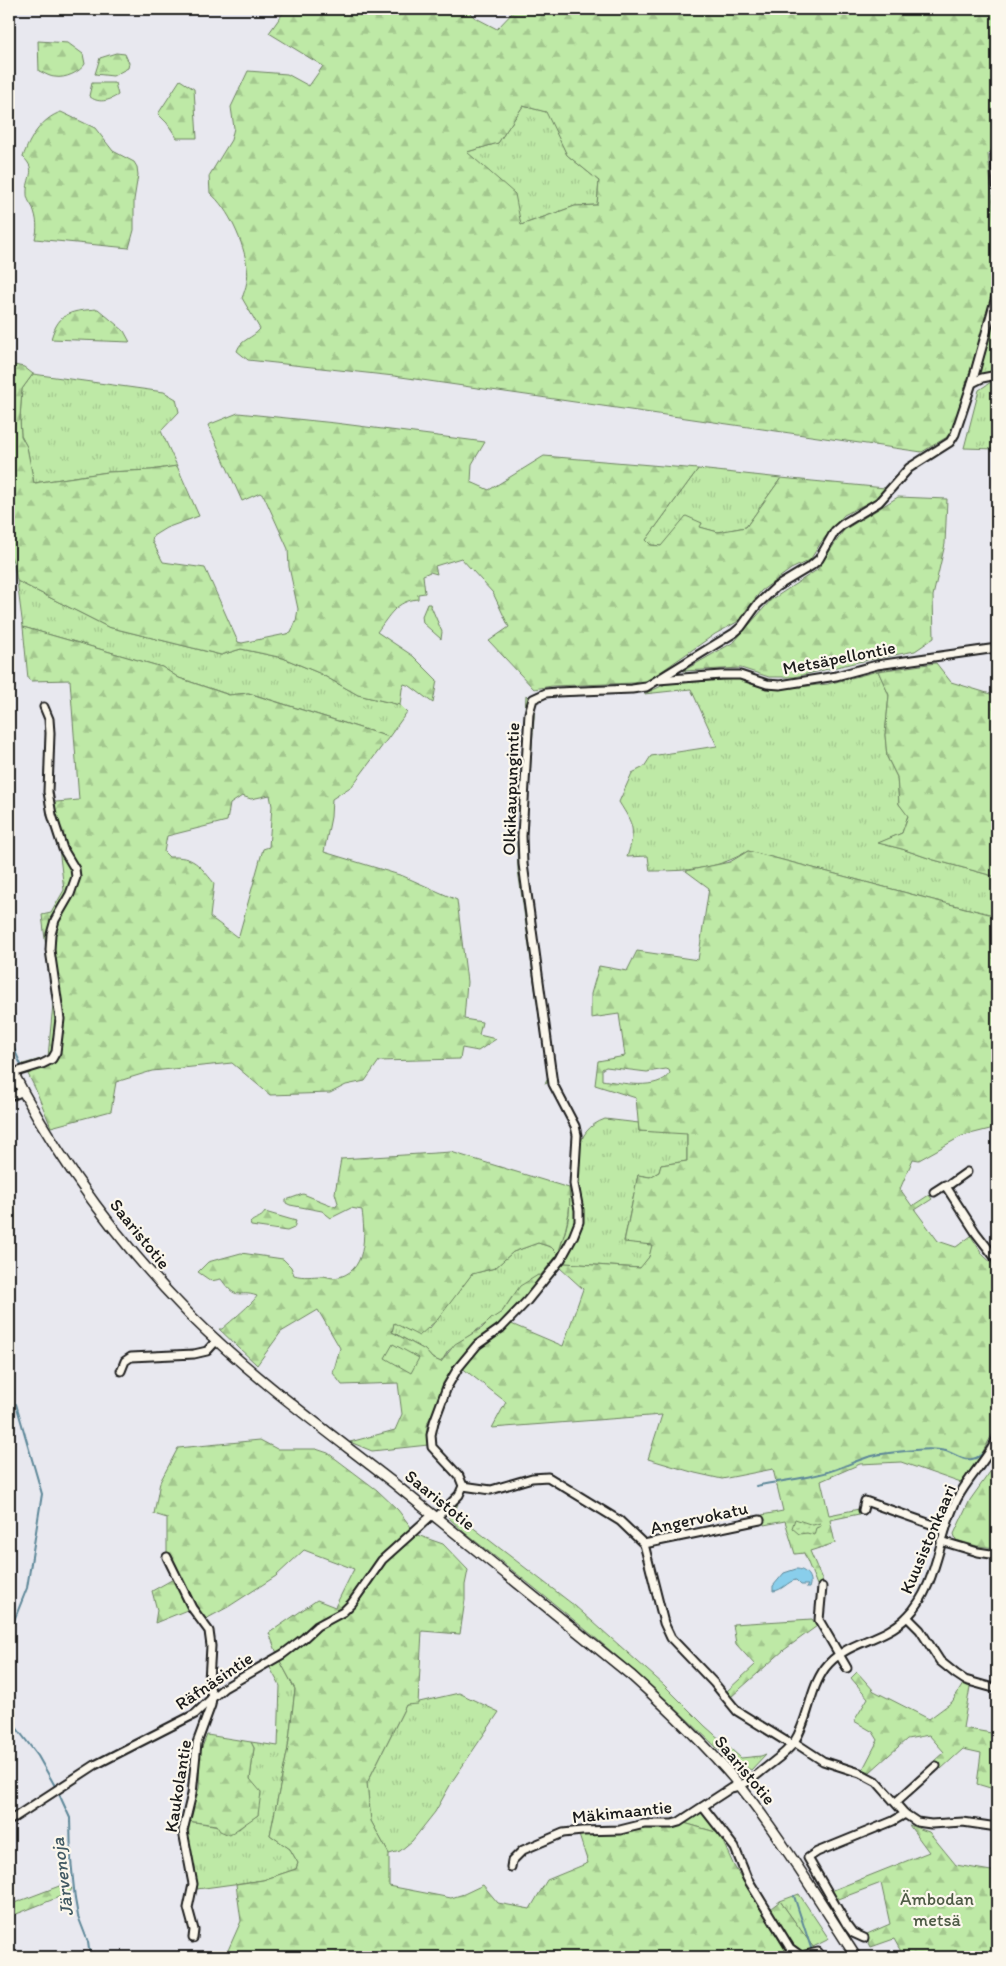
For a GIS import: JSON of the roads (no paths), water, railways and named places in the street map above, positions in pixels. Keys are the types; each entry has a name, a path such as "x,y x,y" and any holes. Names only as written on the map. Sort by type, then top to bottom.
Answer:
{"main road":[{"name":"Saaristotie","path":"11,1069 47,1134 112,1227 162,1285 217,1340 252,1370 632,1676 688,1728 740,1786 779,1838 856,1957"}],"street":[{"path":"997,150 995,156 997,186"},
{"name":"Olkikaupungintie","path":"463,1486 459,1476 432,1447 432,1429 447,1387 467,1355 509,1320 554,1269 573,1237 580,1217 574,1184 575,1126 553,1084 523,864 522,836 531,705 533,699 546,693 646,687 734,633 741,627 757,605 771,592 819,559 836,531 843,524 879,502 910,468 950,442 955,434 972,383 997,292"},
{"path":"972,383 982,378 997,375"},
{"name":"Metsäpellontie","path":"658,680 740,675 767,684 780,685 836,676 877,664 997,648"},
{"path":"11,1069 42,1064 52,1059 56,1052 60,1019 50,950 51,934 55,920 70,894 76,877 75,868 59,841 52,815 48,792 50,733 49,720 44,707"},
{"path":"9,1095 23,1091"},
{"path":"934,1192 968,1172"},
{"path":"946,1186 976,1233 997,1260"},
{"path":"121,1371 125,1361 131,1357 194,1354 207,1351 217,1340"},
{"name":"Kuusistonkaari","path":"740,1786 773,1762 793,1744 820,1676 838,1654 877,1638 907,1617 922,1597 945,1529 964,1486 997,1439"},
{"path":"434,1516 460,1495 463,1486 491,1490 532,1478 548,1477 620,1520 644,1544 664,1623 670,1638 714,1683 737,1710 823,1761 860,1773 877,1782 905,1814 917,1822 962,1822 997,1827"},
{"path":"863,1510 865,1501 945,1529"},
{"name":"Räfnäsintie","path":"9,1820 95,1766 195,1714 212,1698 283,1654 317,1626 343,1612 352,1603 382,1560 434,1516"},
{"name":"Angervokatu","path":"644,1544 760,1520"},
{"path":"941,1541 978,1552 997,1554"},
{"path":"167,1557 192,1608 209,1631 211,1653 209,1681 212,1698"},
{"path":"822,1587 819,1620 847,1668"},
{"path":"907,1617 920,1630 940,1661 956,1674 965,1680 997,1689"},
{"name":"Kaukolantie","path":"193,1938 194,1930 188,1908 193,1884 183,1831 192,1794 198,1743 212,1698"},
{"path":"896,1802 936,1766"},
{"name":"Mäkimaantie","path":"511,1867 512,1861 523,1850 563,1833 620,1830 653,1823 672,1824 703,1807 731,1788 740,1786"},
{"path":"703,1807 735,1848 747,1878 790,1948 801,1956 818,1952"},
{"path":"864,1938 853,1933 847,1925 808,1858 816,1852 893,1821 905,1814"}],"water":[{"path":"796,1569 806,1572 810,1581 809,1588 806,1588 808,1585 801,1585 796,1580 773,1591 773,1586 784,1573"}],"waterway":[{"path":"9,1037 21,1065"},
{"path":"9,1371 14,1394"},
{"path":"9,1633 27,1588 42,1494 16,1404"},
{"path":"756,1486 816,1475 880,1454 932,1449 946,1451 962,1458 977,1458 985,1451 997,1428"},
{"name":"Järvenoja","path":"9,1718 38,1756 55,1786"},
{"name":"Järvenoja","path":"59,1794 70,1818 71,1860 75,1899 78,1916 88,1942 90,1957"},
{"path":"794,1896 812,1951"}],"park label":[{"name":"Ämbodan metsä","path":"937,1909"}]}
